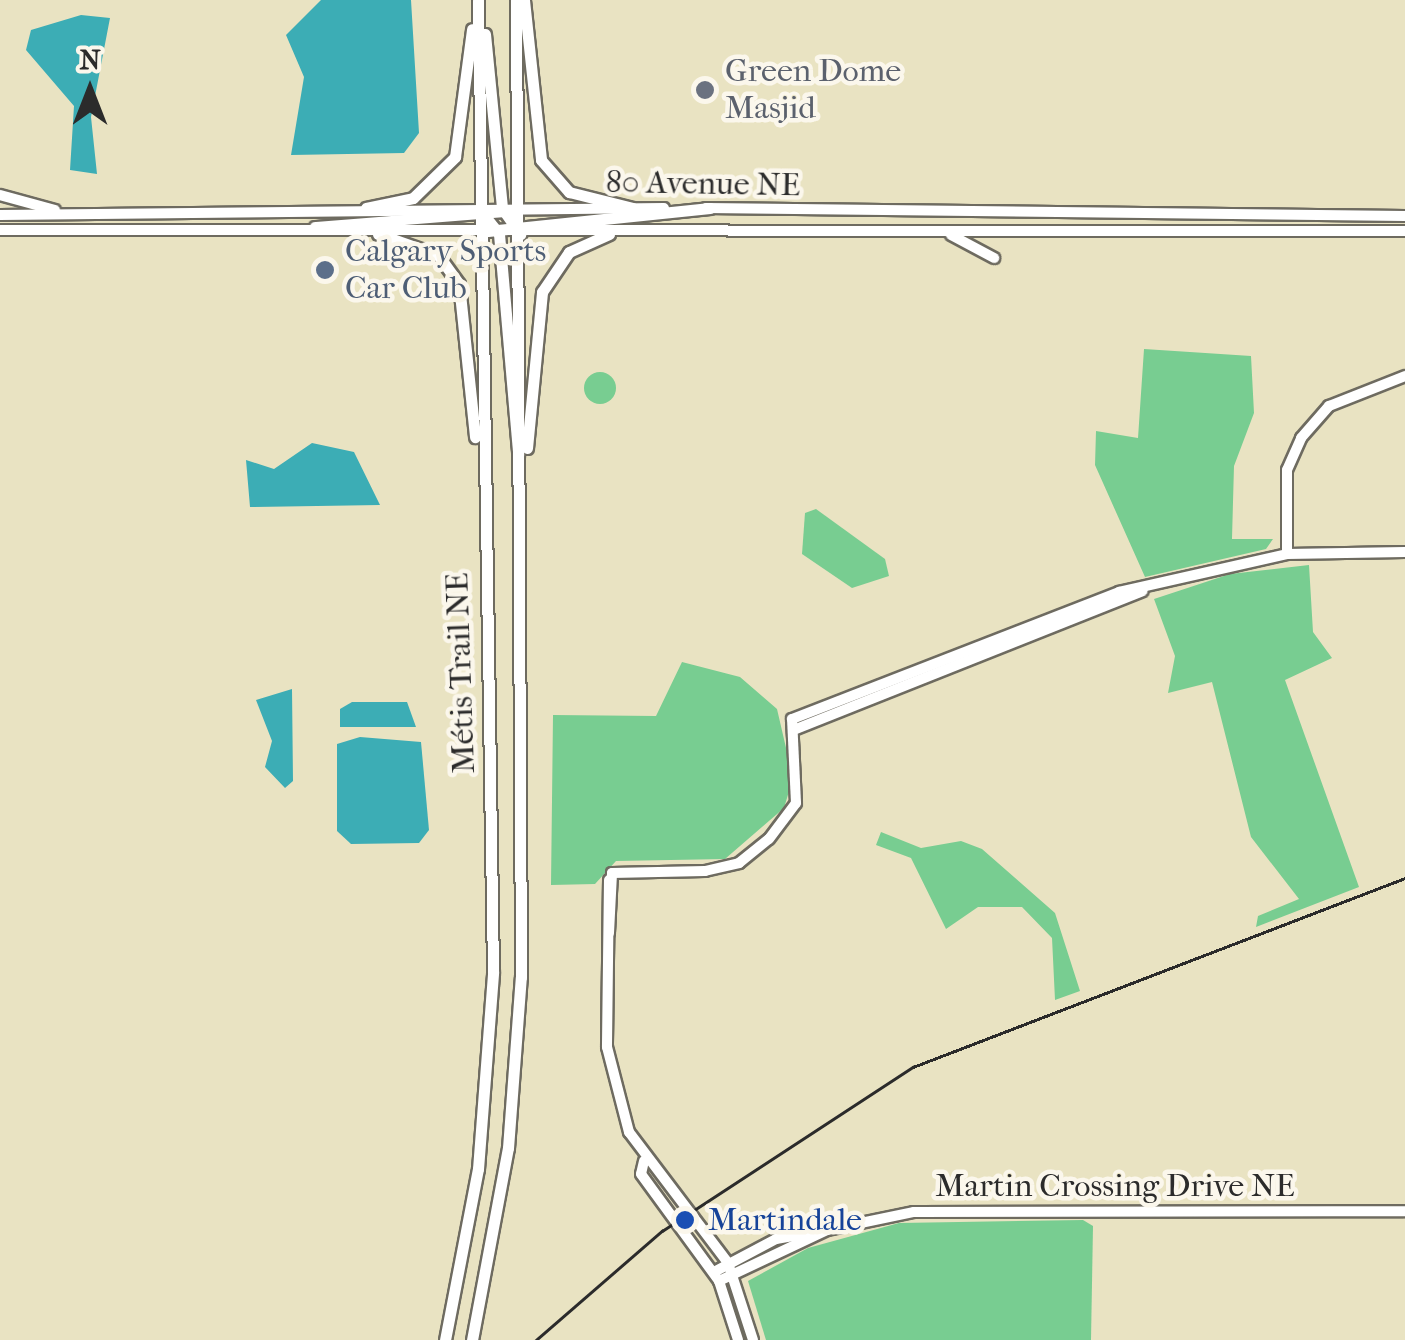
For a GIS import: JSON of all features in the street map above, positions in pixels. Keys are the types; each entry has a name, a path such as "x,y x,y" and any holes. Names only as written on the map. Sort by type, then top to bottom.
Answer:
{"main road":[{"path":"366,208 413,198 454,157 478,0"},
{"path":"478,0 513,218"},
{"path":"478,0 487,222 523,466"},
{"name":"Métis Trail NE","path":"472,1340 517,1059 523,466 513,218 516,0"},
{"path":"524,0 541,160 569,192 634,208"},
{"path":"479,235 487,222 513,218 710,208"},
{"path":"378,234 438,255 458,284 483,536"},
{"path":"523,466 542,292 569,252 609,234"},
{"name":"Métis Trail NE","path":"445,1340 478,1169 493,972 479,235"}],"street":[{"path":"0,194 81,215"},
{"name":"80 Avenue NE","path":"0,215 366,208 487,222 634,208 710,208 1405,216"},
{"name":"80 Avenue NE","path":"513,218 609,234 1405,231"},
{"path":"284,231 487,222"},
{"path":"0,230 479,235"},
{"path":"926,231 976,242 994,258"},
{"path":"1287,554 1287,470 1300,438 1329,406 1405,376"},
{"path":"753,1340 730,1269 644,1162 607,1048 610,880 704,872 739,862 769,839 796,803 794,724 1146,589 1287,554 1405,552"},
{"path":"644,1162 641,1174 716,1276 738,1340"},
{"name":"Martin Crossing Drive NE","path":"716,1276 827,1230 914,1212 1405,1211"}],"green space":[{"path":"1144,349 1251,356 1254,413 1234,466 1232,539 1273,539 1266,549 1145,577 1095,465 1096,431 1138,438"},
{"path":"600,372 611,377 616,388 611,399 600,404 589,399 584,388 589,377"},
{"path":"816,509 885,559 889,576 852,588 802,554 805,513"},
{"path":"1309,565 1313,632 1332,658 1285,680 1359,887 1256,927 1258,916 1299,899 1251,837 1212,682 1168,693 1175,656 1154,599 1230,574"},
{"path":"682,662 740,677 777,709 793,778 784,808 725,859 616,861 595,884 551,885 553,715 656,716"},
{"path":"881,832 921,848 961,841 982,849 1055,913 1080,991 1055,1000 1052,938 1022,907 978,907 946,929 911,858 876,845"},
{"path":"1083,1220 1093,1226 1091,1340 766,1340 748,1281 808,1248 899,1223"}],"water":[{"path":"321,0 411,0 419,133 404,153 291,155 304,77 286,35"},
{"path":"81,15 110,18 91,117 97,174 70,170 74,106 26,50 31,30"},
{"path":"312,443 354,452 380,505 250,507 246,460 274,469"},
{"path":"292,689 293,781 285,788 265,767 272,741 256,700"},
{"path":"352,702 407,702 416,727 340,727 340,709"},
{"path":"360,737 421,742 429,830 419,843 351,844 337,831 337,744"}],"tram line":[{"path":"536,1340 662,1231 913,1067 1405,878"}],"place":[{"name":"Green Dome Masjid","path":"705,90"},
{"name":"Calgary Sports Car Club","path":"325,270"},
{"name":"Martindale","path":"685,1220"}]}
